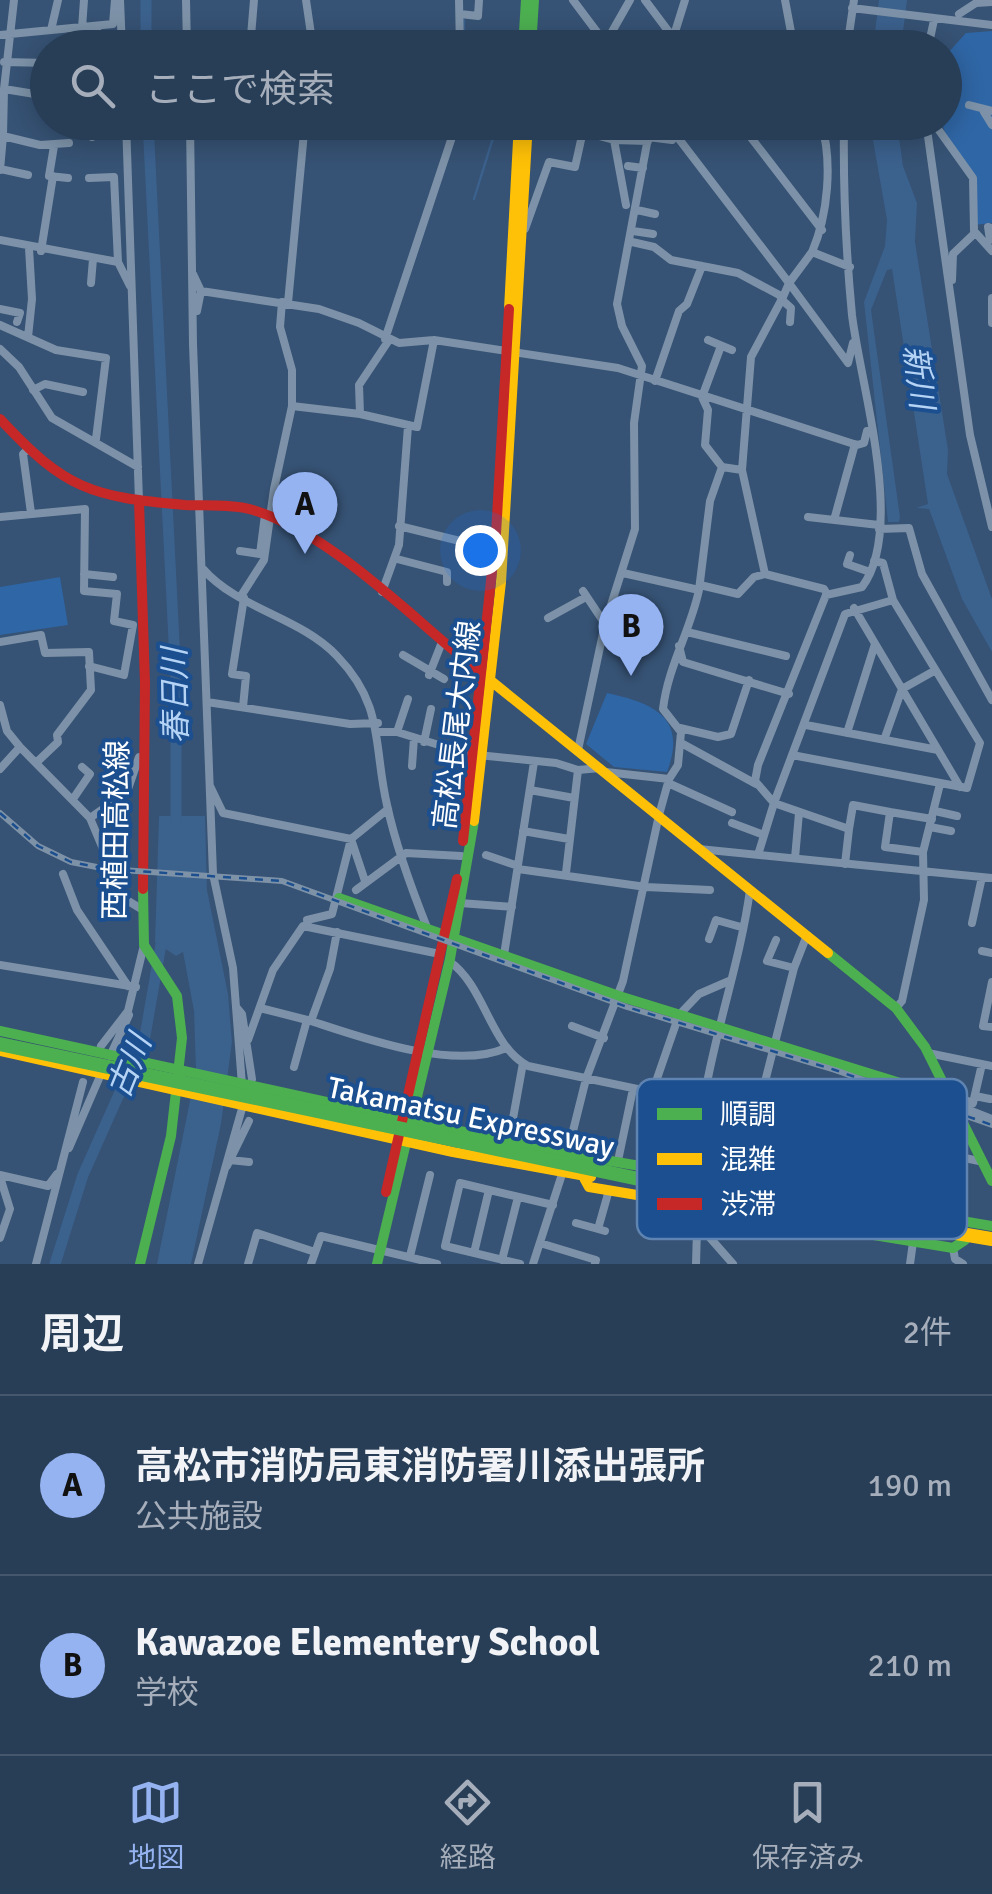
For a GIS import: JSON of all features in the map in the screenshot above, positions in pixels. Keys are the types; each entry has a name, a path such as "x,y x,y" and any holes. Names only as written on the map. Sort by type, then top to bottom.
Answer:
{"main road":[{"path":"524,30 526,0"},
{"path":"532,30 534,0"},
{"name":"高松長尾大内線","path":"511,353 518,140"},
{"name":"高松長尾大内線","path":"369,1264 377,1253 443,957 460,904 486,680 527,140"},
{"path":"0,419 27,450 84,490 143,502 199,505 268,516 319,542 896,1008 928,1052 940,1079"},
{"name":"西植田高松線","path":"140,1264 184,1073 180,1003 171,983 145,952 145,757 138,625 143,502"},
{"name":"高松長尾大内線","path":"449,936 478,755"},
{"path":"338,898 619,996 886,1079"},
{"path":"0,1041 108,1053 452,1131 637,1165"},
{"path":"0,1041 136,1082 453,1152 637,1185"},
{"name":"Takamatsu Expressway","path":"0,1041 637,1172"},
{"name":"Takamatsu Expressway","path":"0,1041 637,1179"},
{"path":"378,1135 394,1155"},
{"path":"967,1135 992,1180"},
{"name":"高松長尾大内線","path":"377,1253 394,1155 401,1140"},
{"path":"585,1156 598,1152 637,1159"},
{"path":"583,1176 590,1187 637,1195"},
{"path":"967,1222 992,1228"},
{"name":"Takamatsu Expressway","path":"967,1224 992,1228"},
{"name":"Takamatsu Expressway","path":"967,1238 992,1242"},
{"path":"900,1239 959,1244 992,1242"},
{"path":"927,1239 959,1244"}],"street":[{"path":"14,0 5,16 0,170 28,175"},
{"path":"58,0 51,30 113,24"},
{"path":"82,28 84,0"},
{"path":"115,30 117,0"},
{"path":"117,0 120,30"},
{"path":"186,0 187,30"},
{"path":"252,30 254,0"},
{"path":"306,0 310,30"},
{"path":"459,0 460,30"},
{"path":"460,14 478,16 480,0"},
{"path":"573,0 594,30"},
{"path":"614,30 630,0"},
{"path":"645,0 668,30"},
{"path":"675,30 685,0"},
{"path":"785,0 791,30"},
{"path":"960,14 961,0"},
{"path":"952,23 976,3 992,2"},
{"path":"854,6 952,23 992,25"},
{"path":"931,30 933,20"},
{"path":"4,35 30,32"},
{"path":"4,62 30,62"},
{"path":"4,89 30,93"},
{"path":"969,105 988,112 992,126"},
{"path":"4,136 54,146 68,143"},
{"path":"127,140 138,467 143,502"},
{"path":"190,140 199,505 215,892 229,944 249,1085"},
{"path":"240,551 260,554 292,406 292,370 280,327 302,140"},
{"path":"360,414 359,385 387,339 452,140"},
{"path":"522,229 527,229 549,162 576,167 581,140"},
{"path":"618,140 626,206"},
{"path":"578,750 605,624 635,529 634,423 642,362 622,326 617,304 632,242 648,140"},
{"path":"680,140 848,364 855,334"},
{"path":"753,140 822,230"},
{"path":"766,574 742,470 750,357 822,230 826,185 823,140"},
{"path":"828,594 862,587 874,561 879,527 875,462 855,334 845,140"},
{"path":"929,140 970,435 992,527"},
{"path":"946,140 973,178 975,234 992,251"},
{"path":"41,251 54,146"},
{"path":"628,166 643,168"},
{"path":"53,176 68,178"},
{"path":"88,178 114,177 118,262 133,289"},
{"path":"637,210 656,214"},
{"path":"990,240 988,227 992,228"},
{"path":"634,231 654,234"},
{"path":"950,284 953,254 975,234"},
{"path":"0,240 41,251 118,262"},
{"path":"632,242 654,247 671,260 738,273 782,298 791,318 817,320"},
{"path":"28,337 32,299 29,248"},
{"path":"812,252 850,267"},
{"path":"91,283 93,259"},
{"path":"655,382 678,311 687,304 702,266"},
{"path":"193,274 201,291 194,315"},
{"path":"201,291 285,302 359,322 399,344 434,340 618,368 702,398 860,444 875,462"},
{"path":"992,298 992,323"},
{"path":"0,308 20,313 18,322"},
{"path":"0,325 56,350 106,358 96,439"},
{"path":"292,406 360,414 408,426 420,424 434,340"},
{"path":"708,340 732,350"},
{"path":"721,346 702,398 708,410 705,445 722,467 742,470"},
{"path":"0,349 52,418 96,439 138,467"},
{"path":"33,390 45,384 83,392"},
{"path":"834,520 868,412"},
{"path":"382,592 397,559 408,426"},
{"path":"27,450 23,454 31,513"},
{"path":"533,1264 563,1172 560,1152 619,996 659,814 683,744 680,728 663,709 669,670 687,632 699,588 710,501 722,467"},
{"path":"0,516 85,509 84,590 117,594 114,621 138,625 124,675 89,666"},
{"path":"243,707 246,676 232,674 242,597 264,560 268,516"},
{"path":"808,517 908,528 922,574 992,700"},
{"path":"398,526 460,541"},
{"path":"249,534 262,536"},
{"path":"850,555 846,564 870,572"},
{"path":"397,559 447,572 447,582"},
{"path":"792,755 967,788 980,744 893,600 883,564 874,561"},
{"path":"203,569 242,597 319,638 352,672 378,728 388,809 428,930"},
{"path":"623,573 738,594 754,577 766,574 824,589 828,594"},
{"path":"84,574 113,577"},
{"path":"548,618 585,594 605,624"},
{"path":"756,784 758,765 828,594"},
{"path":"758,855 846,614 854,608 893,600"},
{"path":"854,608 960,787"},
{"path":"687,632 786,656"},
{"path":"0,642 41,635 45,653 89,652 91,690 56,736 58,742 38,761"},
{"path":"430,673 442,642"},
{"path":"846,733 875,644"},
{"path":"680,646 683,662 789,694"},
{"path":"403,655 444,679"},
{"path":"884,740 902,689 934,671"},
{"path":"680,728 718,737 731,734 749,680"},
{"path":"397,732 408,699"},
{"path":"207,702 378,728 478,755 668,780 732,812"},
{"path":"0,705 7,730 20,747 90,818 124,899 143,910"},
{"path":"424,742 432,709"},
{"path":"806,725 938,750"},
{"path":"412,766 414,738"},
{"path":"683,744 756,784 774,803 849,829"},
{"path":"0,769 20,747"},
{"path":"90,818 127,792 139,757 145,757"},
{"path":"504,955 534,762"},
{"path":"74,799 90,774 82,767"},
{"path":"566,873 578,770"},
{"path":"896,1008 902,1002 924,900 923,852 940,784"},
{"path":"210,786 222,812 351,839"},
{"path":"530,790 574,798"},
{"path":"845,864 853,805 932,819 957,816"},
{"path":"248,1040 282,953 308,925 307,920 330,917 351,839 388,809"},
{"path":"796,858 799,812"},
{"path":"890,812 885,846 923,852"},
{"path":"932,819 952,831"},
{"path":"732,823 764,835"},
{"path":"523,832 569,838"},
{"path":"351,839 365,881"},
{"path":"700,849 987,878 972,923"},
{"path":"356,890 404,856 424,850 461,856"},
{"path":"486,855 518,867 646,887 710,890"},
{"path":"63,874 77,910 133,989"},
{"path":"709,1079 750,890"},
{"path":"460,904 512,907"},
{"path":"709,939 716,920 741,927"},
{"path":"308,925 443,957 472,987 506,1048 523,1063 637,1089"},
{"path":"294,1067 330,968 337,932"},
{"path":"765,1079 794,968 807,935"},
{"path":"776,940 768,961 794,968"},
{"path":"108,1053 145,952"},
{"path":"0,965 133,989"},
{"path":"659,1079 679,1015 699,994 729,982"},
{"path":"992,982 983,1026 992,1027"},
{"path":"237,1008 248,1040 249,1085"},
{"path":"260,1008 422,1050 473,1056 506,1048"},
{"path":"572,1026 604,1038"},
{"path":"928,1052 987,1065 973,1103 967,1102"},
{"path":"510,1134 523,1063"},
{"path":"0,1238 10,1210 0,1176 48,1186 64,1163 103,1074"},
{"path":"36,1264 64,1163 74,1104 83,1082"},
{"path":"619,1156 633,1088"},
{"path":"975,1096 990,1100"},
{"path":"198,1264 240,1104"},
{"path":"967,1107 992,1119"},
{"path":"221,1176 249,1121"},
{"path":"452,1131 466,1126 510,1134 546,1142 560,1152"},
{"path":"967,1159 980,1162"},
{"path":"230,1160 249,1162"},
{"path":"410,1256 430,1175"},
{"path":"520,1264 445,1246 460,1183 553,1205"},
{"path":"474,1253 489,1190"},
{"path":"576,1223 602,1230 609,1190"},
{"path":"502,1260 518,1197"},
{"path":"248,1264 257,1233 316,1252"},
{"path":"312,1264 321,1236 377,1253 437,1264"},
{"path":"696,1264 697,1239"},
{"path":"711,1239 733,1264"},
{"path":"910,1264 913,1242"},
{"path":"540,1243 596,1260 594,1264"},
{"path":"959,1244 954,1259 963,1264"}],"shaded area":[{"path":"992,31 992,223 974,225 977,177 948,140 962,140 962,37 966,33"},
{"path":"60,577 68,625 0,635 0,587"},
{"path":"607,693 652,708 669,725 673,738 667,772 614,767 586,744"}],"water":[{"path":"879,0 907,0 903,30 875,30"},
{"name":"新川","path":"873,140 899,140 903,166 917,203 915,242 948,450 947,474 992,599 992,652 962,599 929,509 916,508 928,504 892,269 887,270 871,310 900,517 899,522 888,522 864,302 885,246 887,220"},
{"path":"159,816 205,816 207,890 228,994 232,1042 221,1124 191,1264 157,1264 196,1071 194,1011 183,952 176,956 155,942"}],"waterway":[{"name":"春日川","path":"146,0 146,30"},
{"path":"464,20 464,30"},
{"name":"春日川","path":"149,140 176,681 176,827"},
{"path":"474,199 492,140"},
{"name":"古川","path":"55,1264 83,1175 145,1036 163,933"}],"railway":[{"path":"0,813 38,846 71,862 107,869 282,881 627,1007 861,1079"},
{"path":"967,1116 992,1125"}],"traffic: fast":[{"path":"524,30 526,0"},
{"path":"532,30 534,0"},
{"path":"377,1264 450,959 474,821"},
{"path":"140,1264 171,1136 182,1038 177,996 144,945 143,889"},
{"path":"339,898 619,996 887,1079"},
{"path":"828,953 896,1008 925,1047 941,1079"},
{"path":"0,1031 552,1151 637,1165"},
{"path":"0,1044 637,1179"},
{"path":"967,1131 992,1181"},
{"path":"967,1222 992,1226"},
{"path":"898,1239 953,1248 965,1240"}],"traffic: slow":[{"path":"509,309 518,140"},
{"path":"474,821 501,582 527,140"},
{"path":"475,668 828,953"},
{"path":"0,1051 453,1152 591,1177"},
{"path":"583,1176 589,1187 637,1195"},
{"path":"967,1235 992,1239"}],"traffic: jam":[{"path":"463,841 496,534 509,309"},
{"path":"0,419 62,475 102,493 153,502 245,508 283,522 341,557 475,668"},
{"path":"139,501 145,683 143,889"},
{"path":"386,1192 457,879"}],"place":[{"name":"高松市消防局東消防署川添出張所","path":"305,554"},
{"name":"Kawazoe Elementery School","path":"631,676"}]}
